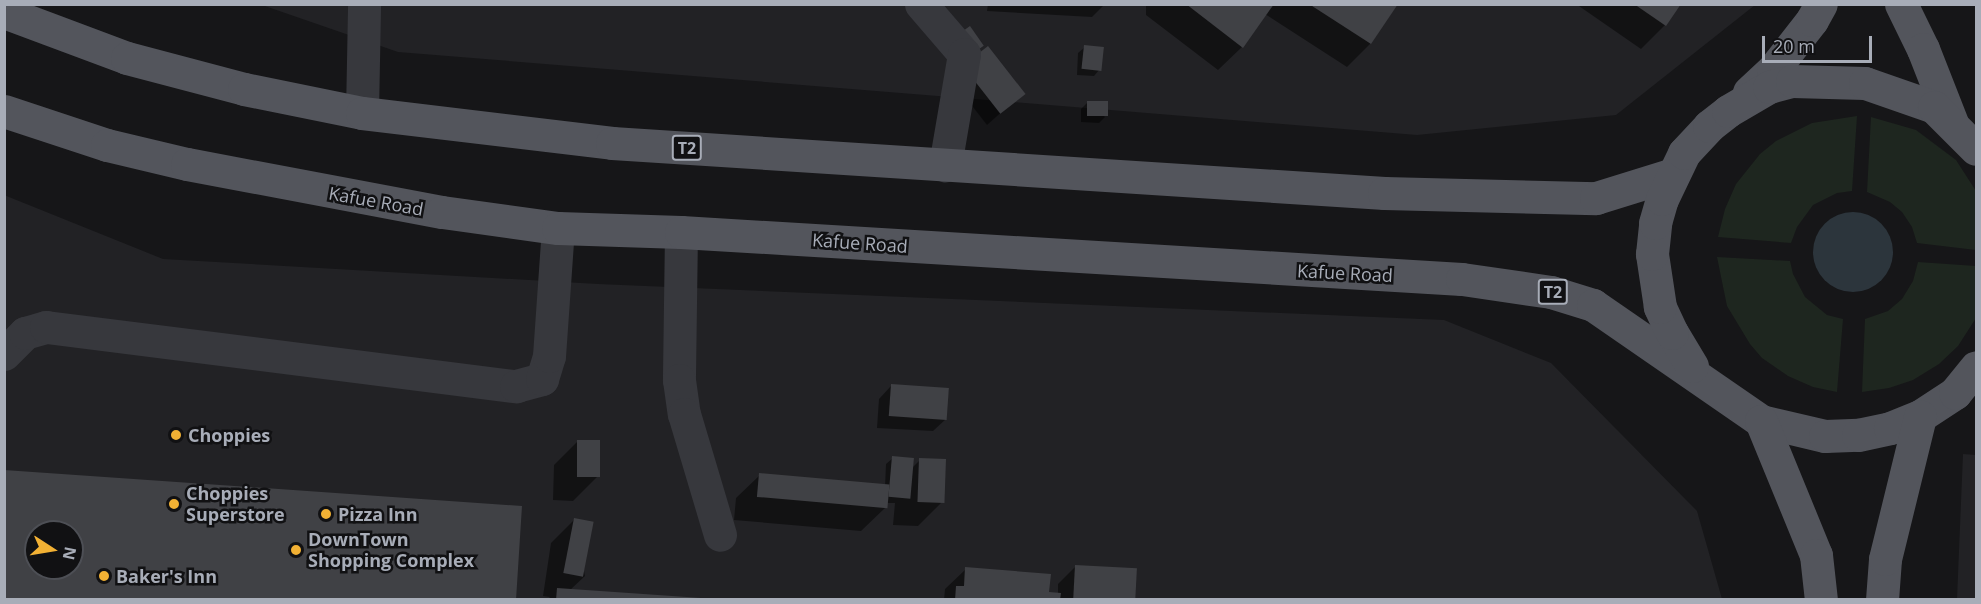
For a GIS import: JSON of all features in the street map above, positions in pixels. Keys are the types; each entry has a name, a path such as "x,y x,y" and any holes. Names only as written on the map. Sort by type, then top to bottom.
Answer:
{"main road":[{"path":"1701,380 1672,333 1660,307 1654,280 1652,254 1655,223 1662,199 1673,174 1692,144 1773,70 1812,20 1821,4"},
{"path":"1901,4 1923,49 1952,123"},
{"name":"T2","path":"4,12 127,58 244,89 362,113 612,143 1384,193 1596,198 1673,174"},
{"path":"1728,111 1769,87 1792,81 1841,80 1888,89 1934,107 1977,149"},
{"name":"Kafue Road","path":"4,111 107,145 187,164 442,212 558,228 681,232 1462,279 1540,290 1593,305 1631,328 1761,421"},
{"path":"1761,421 1825,436 1858,435 1890,428 1920,416 1955,393 1976,367"},
{"path":"1882,600 1885,559 1920,416"},
{"path":"1761,421 1816,555 1821,600"}],"street":[{"path":"362,113 364,4"},
{"path":"921,4 964,54 945,165"},
{"path":"4,354 25,333 46,327 516,386 542,378 549,357 558,228"},
{"path":"681,232 679,380 684,414 720,535"}],"shaded area":[{"path":"262,5 1755,5 1616,115 1417,135 398,52"},
{"path":"1857,116 1852,191 1837,193 1813,205 1797,227 1791,243 1718,237 1725,209 1736,184 1760,154 1776,141 1812,123"},
{"path":"1871,117 1916,130 1956,160 1976,191 1976,250 1917,243 1912,227 1902,212 1890,202 1867,192"},
{"path":"4,195 163,259 598,284 1444,320 1551,363 1697,511 1722,599 5,599"},
{"path":"1853,212 1868,215 1881,224 1890,237 1893,252 1890,267 1881,280 1868,289 1853,292 1838,289 1825,280 1816,267 1813,252 1816,237 1825,224 1838,215"},
{"path":"1717,257 1790,261 1793,274 1805,297 1827,315 1843,319 1837,392 1813,387 1788,376 1762,358 1750,344 1727,306"},
{"path":"1918,262 1976,266 1976,318 1958,346 1939,364 1913,380 1889,388 1862,392 1865,319 1888,311 1902,299 1913,281"},
{"path":"1963,454 1976,455 1976,599 1957,599"}],"building":[{"path":"1186,4 1274,4 1243,48"},
{"path":"1309,4 1398,4 1371,44"},
{"path":"1634,4 1681,4 1666,26"},
{"path":"970,26 984,46 968,57 954,37"},
{"path":"1084,45 1104,47 1101,71 1081,69"},
{"path":"988,46 1026,94 1000,114 963,66"},
{"path":"1087,101 1108,101 1108,116 1087,116"},
{"path":"891,384 949,388 947,420 889,416"},
{"path":"577,440 600,440 600,477 577,477"},
{"path":"892,456 914,458 910,499 888,497"},
{"path":"919,458 946,459 944,503 917,502"},
{"name":"DownTown Shopping Complex","path":"4,470 522,506 516,600 4,600"},
{"path":"759,473 890,484 887,508 757,497"},
{"path":"574,518 594,522 583,577 563,573"},
{"path":"1075,565 1137,568 1135,600 1073,600"},
{"path":"965,567 1051,574 1049,592 1061,593 1060,600 955,600 956,586 964,586"},
{"path":"557,588 701,598 701,600 556,600"}],"place":[{"name":"Choppies","path":"176,435"},
{"name":"Choppies Superstore","path":"174,504"},
{"name":"Pizza Inn","path":"326,514"},
{"name":"DownTown Shopping Complex","path":"296,550"},
{"name":"Baker's Inn","path":"104,576"}]}
